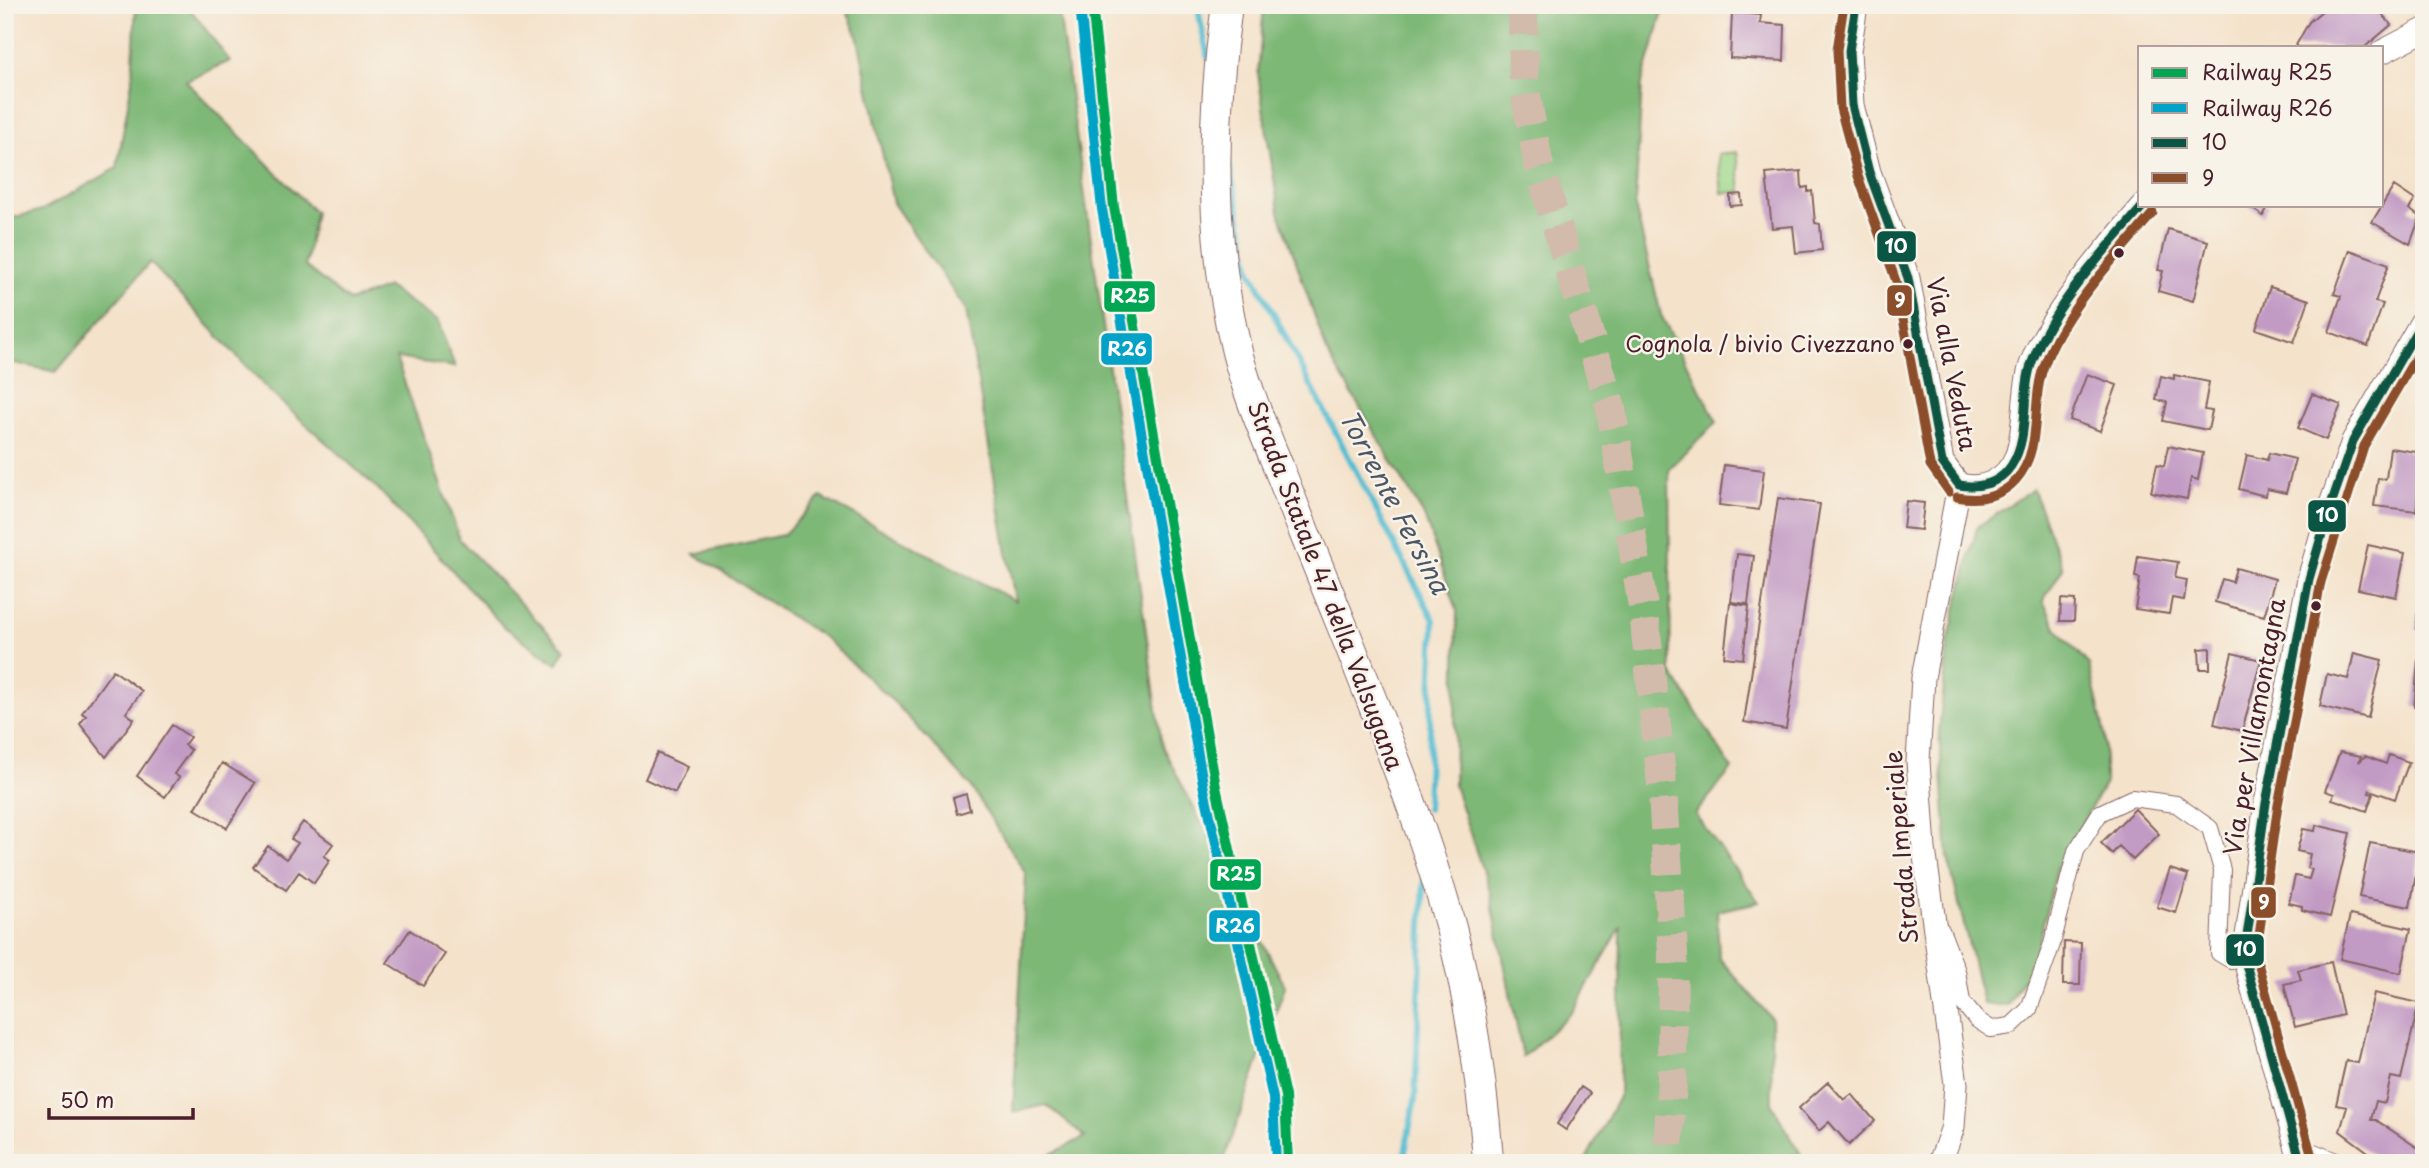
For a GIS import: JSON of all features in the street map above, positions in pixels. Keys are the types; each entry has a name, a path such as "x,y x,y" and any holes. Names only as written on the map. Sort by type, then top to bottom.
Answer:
{"highway":[{"name":"Strada Statale 47 della Valsugana","path":"1227,5 1217,97 1214,169 1227,290 1237,352 1258,415 1353,655 1431,863 1451,930 1475,1039 1489,1159"}],"street":[{"name":"Via alla Veduta","path":"1856,5 1849,51 1852,106 1869,172 1909,278 1942,462 1959,485"},
{"path":"2384,51 2424,30"},
{"path":"1959,485 1983,488 1994,482 2017,458 2031,364 2048,330 2143,206"},
{"name":"Via per Villamontagna","path":"2299,1154 2244,957 2266,803 2309,579 2353,441 2424,318"},
{"name":"Strada Imperiale","path":"1940,1163 1953,1127 1956,1084 1931,905 1918,761 1923,678 1959,485"},
{"path":"1931,905 1957,971 1962,1002 1976,1019 1991,1029 2011,1026 2029,1010 2053,944 2076,851 2100,813 2132,798 2176,804 2210,828 2221,870 2219,953 2231,960 2244,957"},
{"path":"2299,1154 2341,1163"}],"green space":[{"path":"136,5 187,5 230,61 186,81 315,212 305,266 349,301 388,287 438,322 455,367 396,358 460,540 565,650 557,664 503,626 379,490 269,391 150,262 56,372 5,361 5,220 42,210 117,168 132,81"},
{"path":"844,5 1058,5 1162,746 1285,986 1223,1163 1033,1163 1085,1137 1046,1105 1013,1112 1026,874 969,784 897,705 826,639 694,554 783,535 821,497 1015,601 966,310 893,203 857,34"},
{"path":"1264,5 1665,5 1642,83 1635,206 1661,315 1717,422 1669,469 1671,672 1732,769 1695,814 1759,902 1717,911 1719,958 1771,1018 1772,1105 1806,1163 1584,1163 1619,1097 1621,927 1572,1012 1523,1057 1490,893 1454,785 1457,610 1424,516 1327,352 1279,212 1258,74"},
{"path":"1737,152 1741,192 1722,193 1718,154"},
{"path":"2033,489 2063,568 2043,601 2057,629 2089,665 2105,736 2105,783 2057,867 2034,961 2007,1006 1983,1004 1948,858 1939,731 1949,638 1977,527"}],"building":[{"path":"2329,5 2375,5 2391,25 2366,46 2296,46 2309,22"},
{"path":"1732,13 1761,15 1760,23 1785,25 1784,61 1730,58"},
{"path":"1801,171 1802,188 1808,187 1808,192 1812,191 1815,223 1820,224 1822,250 1796,253 1793,226 1772,228 1766,174"},
{"path":"2394,186 2415,200 2409,209 2420,217 2410,244 2372,222"},
{"path":"1741,194 1742,205 1730,206 1730,195"},
{"path":"2248,206 2268,206 2263,216"},
{"path":"2168,229 2208,241 2193,301 2158,291 2163,271 2158,270"},
{"path":"2350,250 2389,264 2375,302 2383,304 2368,346 2329,332 2341,296 2334,294"},
{"path":"2270,287 2309,300 2294,342 2256,329"},
{"path":"2087,374 2117,385 2100,431 2070,420"},
{"path":"2174,375 2209,382 2204,410 2212,411 2208,430 2163,421 2167,402 2156,400 2161,376 2174,379"},
{"path":"2312,394 2341,405 2326,440 2298,428"},
{"path":"2168,446 2203,453 2198,480 2191,478 2187,499 2151,492 2157,464 2164,466"},
{"path":"2390,448 2423,453 2416,511 2374,506 2378,478 2386,479"},
{"path":"2269,453 2295,459 2286,493 2267,489 2265,496 2239,489 2247,455 2267,460"},
{"path":"1724,465 1764,470 1759,510 1719,505"},
{"path":"1778,498 1820,504 1786,729 1744,722"},
{"path":"1906,501 1924,503 1921,530 1903,528"},
{"path":"2368,545 2405,553 2396,597 2358,589"},
{"path":"1737,554 1754,556 1748,604 1731,602"},
{"path":"2138,556 2178,562 2175,578 2187,580 2184,600 2172,598 2169,614 2135,609 2140,578 2135,577"},
{"path":"2236,568 2275,579 2264,616 2215,602 2222,579 2232,582"},
{"path":"2422,577 2424,629 2416,629"},
{"path":"2061,599 2075,600 2074,621 2060,621"},
{"path":"1730,603 1749,606 1743,659 1724,657"},
{"path":"2210,648 2210,669 2200,669 2199,649"},
{"path":"2232,653 2261,660 2242,731 2214,724"},
{"path":"2354,653 2382,660 2368,718 2320,706 2327,674 2348,679"},
{"path":"2418,661 2424,662 2424,708 2414,707"},
{"path":"113,670 142,691 126,713 134,719 106,757 80,724 86,716 82,713"},
{"path":"172,725 190,737 184,745 191,750 174,774 179,777 165,797 137,776"},
{"path":"2340,752 2361,756 2359,762 2365,756 2386,764 2389,755 2409,762 2395,799 2370,790 2369,793 2373,794 2367,811 2332,799 2334,794 2325,791"},
{"path":"657,753 687,767 675,793 645,779"},
{"path":"222,763 255,783 227,828 195,809"},
{"path":"966,794 970,810 957,814 953,798"},
{"path":"2135,809 2159,834 2133,860 2119,846 2112,854 2101,843"},
{"path":"303,822 333,844 324,856 330,860 314,883 299,872 286,890 253,867 268,846 286,859 298,843 291,839"},
{"path":"2316,825 2350,833 2330,917 2302,910 2302,906 2289,903 2295,876 2309,879 2312,869 2307,868 2310,854 2297,851 2303,829 2315,831"},
{"path":"2370,843 2420,852 2410,907 2359,897"},
{"path":"2170,869 2188,875 2176,913 2157,907"},
{"path":"2350,915 2411,929 2401,973 2340,959"},
{"path":"410,930 445,954 423,986 387,963"},
{"path":"2064,942 2081,943 2080,985 2063,985"},
{"path":"2331,962 2343,1015 2295,1027 2284,984 2301,980 2298,970"},
{"path":"2374,993 2419,1003 2401,1079 2391,1077 2385,1103 2376,1101 2371,1120 2376,1120 2424,1152 2424,1163 2383,1163 2340,1131 2347,1107 2336,1105 2346,1061 2358,1063"},
{"path":"1828,1082 1844,1100 1852,1094 1875,1121 1849,1145 1829,1122 1819,1131 1799,1108"},
{"path":"1581,1087 1590,1093 1566,1130 1557,1124"}],"waterway":[{"name":"Torrente Fersina","path":"1197,5 1208,57"},
{"name":"Torrente Fersina","path":"1229,164 1251,271 1434,620 1427,809"},
{"name":"Torrente Fersina","path":"1403,1163 1415,1099 1424,879"}],"tunnel":[{"path":"1523,5 1524,84 1538,162 1611,409 1644,613 1663,794 1673,953 1672,1082 1667,1163"}],"rail line":[{"name":"R25","path":"1092,5 1114,207 1216,787 1285,1096 1288,1163"},
{"name":"R26","path":"1080,6 1102,209 1204,789 1273,1098 1276,1163"}],"transit line":[{"name":"9","path":"1844,5 1837,50 1840,108 1858,176 1896,281 1930,465 1949,492"},
{"name":"10","path":"1856,5 1849,51 1852,105 1869,172 1908,278 1942,462 1959,485"},
{"name":"10","path":"1959,485 1974,486 1995,481 2011,466 2021,442 2028,375 2041,340 2081,279 2143,206"},
{"name":"9","path":"1957,497 1973,498 1997,494 2010,486 2025,467 2033,439 2040,380 2053,345 2092,285 2153,213"},
{"name":"10","path":"2301,1163 2244,957 2266,803 2309,579 2328,513 2353,441 2424,318"},
{"name":"9","path":"2313,1160 2256,956 2278,805 2321,582 2364,446 2424,343"}],"place":[{"name":"Cognola / bivio Civezzano","path":"1908,344"}]}
